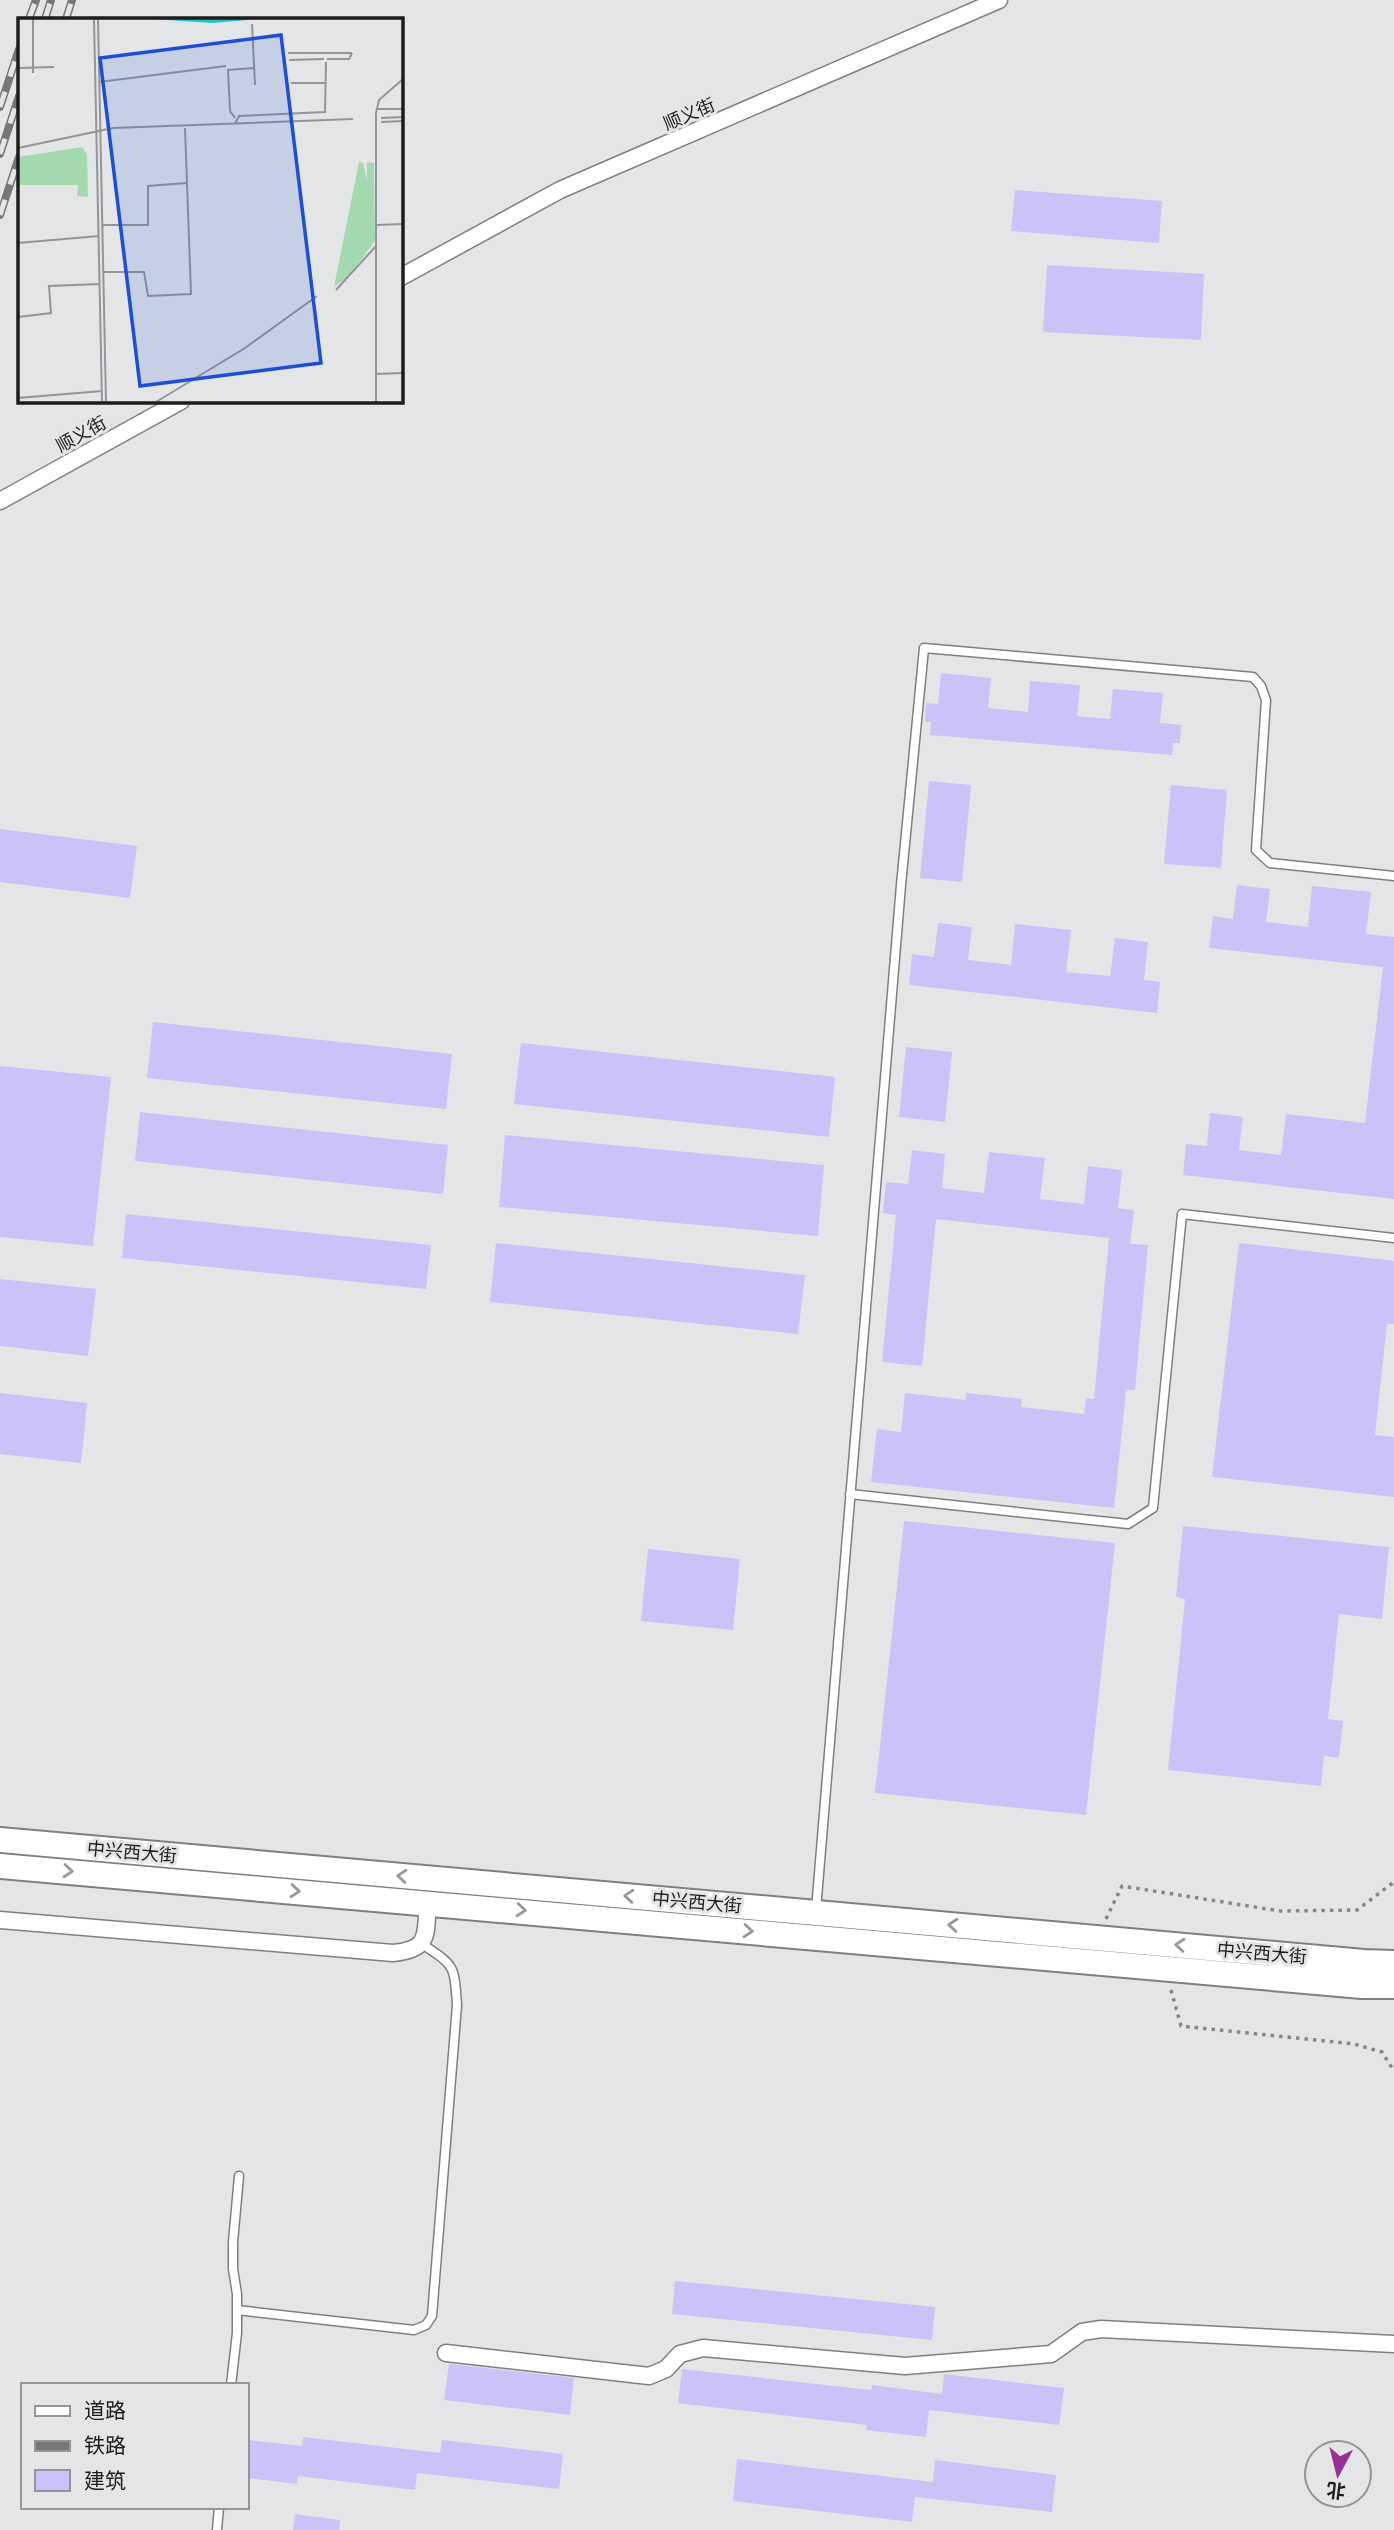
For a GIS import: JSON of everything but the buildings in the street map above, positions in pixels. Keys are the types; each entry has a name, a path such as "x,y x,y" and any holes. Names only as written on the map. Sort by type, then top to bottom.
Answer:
{"main road":[{"name":"中兴西大街","path":"0,1840 1394,1963"},
{"name":"中兴西大街","path":"0,1866 1362,1986 1394,1986"}],"street":[{"name":"顺义街","path":"402,275 560,190 999,0"},
{"name":"顺义街","path":"0,501 179,402"},
{"path":"0,1920 393,1953 416,1950 422,1944 426,1934 428,1902"},
{"path":"446,2353 649,2376 666,2370 680,2354 703,2348 905,2366 1051,2354 1082,2332 1101,2329 1394,2344"}],"lane":[{"path":"816,1913 900,899 924,648 1253,677 1261,686 1266,700 1256,850 1270,863 1394,876"},
{"path":"850,1494 1128,1524 1153,1508 1182,1214 1394,1238"},
{"path":"237,2310 414,2329 426,2325 432,2316 457,2005 455,1978 450,1962 422,1944"},
{"path":"231,2383 237,2310 233,2242 240,2176"},
{"path":"217,2530 219,2509"}],"path":[{"path":"1097,1938 1122,1885 1280,1911 1357,1910 1394,1882"},
{"path":"1165,1968 1181,2026 1354,2044 1382,2052 1394,2071"}],"railway":[{"path":"29,18 36,0"},
{"path":"45,18 51,0"},
{"path":"66,18 72,0"},
{"path":"0,107 18,52"},
{"path":"0,154 18,99"},
{"path":"0,215 18,160"}]}
